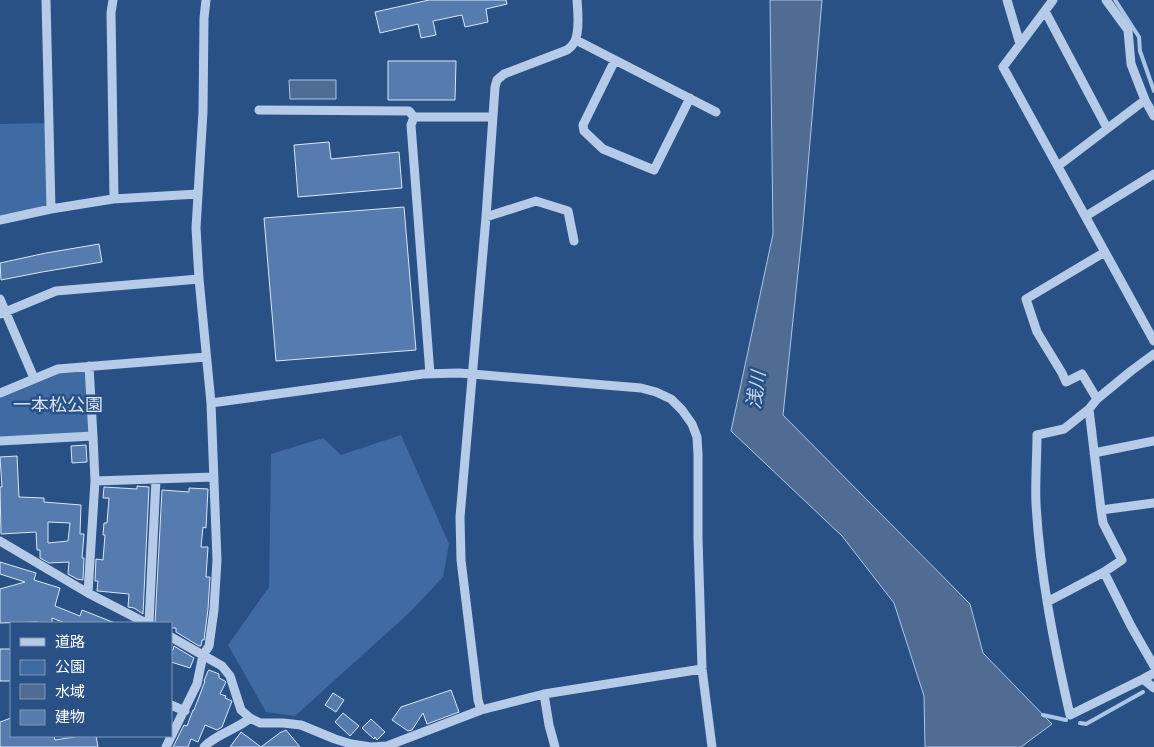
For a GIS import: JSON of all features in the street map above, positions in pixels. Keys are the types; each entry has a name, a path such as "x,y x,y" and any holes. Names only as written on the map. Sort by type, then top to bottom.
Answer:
{"street":[{"path":"46,0 51,209"},
{"path":"113,0 111,13 114,199"},
{"path":"172,736 197,684 202,655 208,646 214,610 216,560 211,403 196,228 203,112 204,18 206,0"},
{"path":"481,710 478,700 461,560 460,518 486,217 495,87 497,80 504,74 567,50 574,43 578,15 577,0"},
{"path":"1007,0 1020,44"},
{"path":"1053,0 1003,67 1105,252 1150,326 1154,341"},
{"path":"1106,0 1128,30 1131,64 1145,100 1154,116"},
{"path":"1045,11 1107,128"},
{"path":"574,43 615,60 716,112"},
{"path":"615,60 583,124 584,131 603,149 654,170 690,98"},
{"path":"1058,166 1145,100"},
{"path":"259,110 409,111 414,117"},
{"path":"414,117 493,117"},
{"path":"414,117 411,125 430,374"},
{"path":"1086,216 1154,174"},
{"path":"0,220 51,209 114,199 198,194"},
{"path":"486,217 536,201 568,210 574,241"},
{"path":"1097,399 1082,374 1066,382 1037,332 1026,299 1105,252"},
{"path":"3,313 56,291 199,279"},
{"path":"0,299 3,313 34,378"},
{"path":"1154,354 1097,399 1089,409 1064,429 1037,435 1036,501 1039,545 1047,602 1070,715 1154,673"},
{"path":"0,393 58,368 206,356"},
{"path":"88,593 95,481 89,366"},
{"path":"211,403 430,374 459,373 641,388 671,399 692,424 696,437 698,454 698,538 702,669 712,747"},
{"path":"1047,602 1104,572 1122,560 1104,524 1089,409"},
{"path":"0,441 93,436"},
{"path":"1094,453 1154,441"},
{"path":"95,481 214,477"},
{"path":"148,622 156,479"},
{"path":"1101,510 1154,502"},
{"path":"0,541 88,593 146,622"},
{"path":"1104,572 1131,626 1154,666"},
{"path":"172,638 222,666 230,676 241,710 250,718 260,723 301,725 351,744 371,746 388,747 481,710 544,694 702,669"},
{"path":"1144,679 1154,688"},
{"path":"544,694 554,747"},
{"path":"172,705 185,711"},
{"path":"204,747 211,740 244,724 250,718"}],"green space":[{"path":"50,123 51,209 0,220 0,124"},
{"name":"一本松公園","path":"89,366 93,436 0,441 0,393 34,378"},
{"path":"401,435 449,544 443,577 409,613 295,716 266,712 228,645 269,587 271,454 323,438 341,455"}],"water":[{"name":"浅川","path":"770,0 822,0 803,225 783,415 970,604 983,653 1052,724 1021,747 925,747 924,696 894,603 842,536 731,431 773,234"},
{"path":"289,80 336,80 336,99 290,99"}],"building":[{"path":"429,0 506,0 507,4 486,9 488,22 465,27 462,15 433,21 436,35 421,38 418,24 380,33 375,12"},
{"path":"388,61 456,61 455,100 388,100"},
{"path":"329,142 331,159 399,152 402,188 298,197 294,145"},
{"path":"404,207 416,350 276,361 264,218"},
{"path":"99,244 102,262 1,280 0,263"},
{"path":"86,445 87,462 72,463 71,446"},
{"path":"17,456 19,497 44,498 44,502 81,505 80,534 84,534 83,580 68,574 69,562 49,563 40,558 40,550 37,550 36,532 1,534 0,487 2,487 0,457","holes":["48,522 70,523 68,541 48,543"]},
{"path":"137,486 149,487 143,614 134,608 128,607 129,594 97,591 98,581 95,581 96,559 103,560 104,523 107,523 109,498 103,498 104,487 137,489"},
{"path":"189,488 208,489 206,528 203,527 201,547 208,547 206,577 210,577 204,640 202,640 201,646 176,632 176,628 172,628 172,622 155,622 162,490 189,492"},
{"path":"0,562 36,573 34,580 60,588 55,606 80,616 82,610 112,622 62,622 52,618 52,622 0,623 0,589 25,582 0,574"},
{"path":"174,646 194,658 190,668 172,662"},
{"path":"0,649 10,649 10,681 0,681"},
{"path":"209,670 219,674 219,678 226,682 220,694 232,701 222,727 217,730 205,725 198,742 191,739 188,747 173,747 184,725 187,726"},
{"path":"451,690 459,712 427,724 423,713 412,730 408,731 392,720 401,707"},
{"path":"333,693 344,700 336,712 325,705"},
{"path":"343,713 359,726 350,736 335,722"},
{"path":"10,718 10,737 54,737 55,740 74,737 96,737 98,747 0,747 0,722"},
{"path":"371,719 385,732 377,740 362,728"},
{"path":"286,730 300,747 261,747 281,732"},
{"path":"241,732 261,747 230,747"}],"waterway":[{"path":"1115,0 1139,37 1140,51 1154,91"},
{"path":"1080,723 1086,724 1143,692"},
{"path":"1043,715 1066,720"}]}
